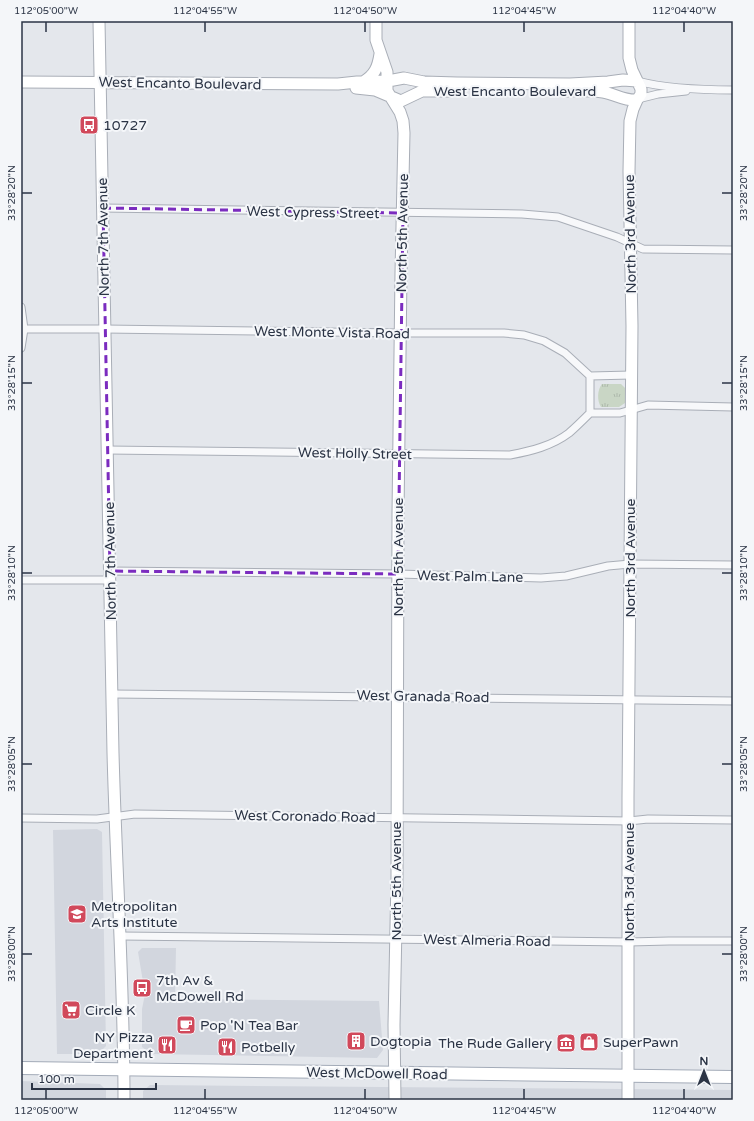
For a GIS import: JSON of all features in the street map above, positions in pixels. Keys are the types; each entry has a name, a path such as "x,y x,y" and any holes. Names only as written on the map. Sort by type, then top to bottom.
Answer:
{"main road":[{"name":"West McDowell Road","path":"21,1068 124,1068 733,1077"}],"street":[{"name":"North 7th Avenue","path":"98,21 112,694 115,816 121,936 124,1100"},
{"name":"North 5th Avenue","path":"376,21 376,40 387,73 387,91 400,112 404,127 400,333 396,939 394,1025 395,1100"},
{"name":"North 3rd Avenue","path":"628,1100 632,326 629,243 629,130 632,114 641,94 641,89 632,70 629,58 629,21"},
{"path":"363,82 372,77 380,54"},
{"name":"West Encanto Boulevard","path":"21,82 338,84 388,81 404,78 424,82 570,84 623,80 637,81 659,86 733,90"},
{"name":"West Encanto Boulevard","path":"338,84 354,88 374,90 401,101 419,92 426,91 581,91 603,92 626,100 637,100 658,94 694,89"},
{"name":"West Cypress Street","path":"103,208 522,214 558,217 617,237 643,249 733,250"},
{"path":"21,308 21,348"},
{"name":"West Monte Vista Road","path":"22,328 504,333 524,335 544,341 565,353 590,376"},
{"path":"631,375 590,376 590,414 620,413 648,405 733,407"},
{"name":"West Holly Street","path":"107,450 510,455 531,451 552,444 569,433 590,414"},
{"name":"West Palm Lane","path":"21,580 110,576 398,574 541,578 566,576 608,566 630,564 733,565"},
{"name":"West Granada Road","path":"112,694 397,696 733,701"},
{"name":"West Coronado Road","path":"21,818 97,819 136,814 629,821 648,819 733,820"},
{"name":"West Almeria Road","path":"121,936 733,942"}],"highlighted area":[{"path":"103,208 403,213 398,574 110,571"}],"shaded area":[{"path":"97,829 102,832 106,1046 98,1054 57,1054 53,830"},
{"path":"142,948 176,948 175,999 379,1001 383,1050 377,1058 151,1054 142,1047 142,1009 145,994 138,952"},
{"path":"21,1081 100,1084 106,1090 106,1100 21,1100"},
{"path":"150,1085 733,1090 733,1100 143,1100 143,1091"}],"green space":[{"path":"602,384 621,384 625,388 625,403 619,407 601,407 598,396 599,389"}],"place":[{"name":"10727","path":"89,125"},
{"name":"Metropolitan Arts Institute","path":"77,914"},
{"name":"7th Av & McDowell Rd","path":"142,988"},
{"name":"Circle K","path":"71,1010"},
{"name":"Pop 'N Tea Bar","path":"186,1025"},
{"name":"Dogtopia","path":"356,1041"},
{"name":"SuperPawn","path":"589,1042"},
{"name":"The Rude Gallery","path":"566,1043"},
{"name":"NY Pizza Department","path":"167,1045"},
{"name":"Potbelly","path":"227,1047"}]}
